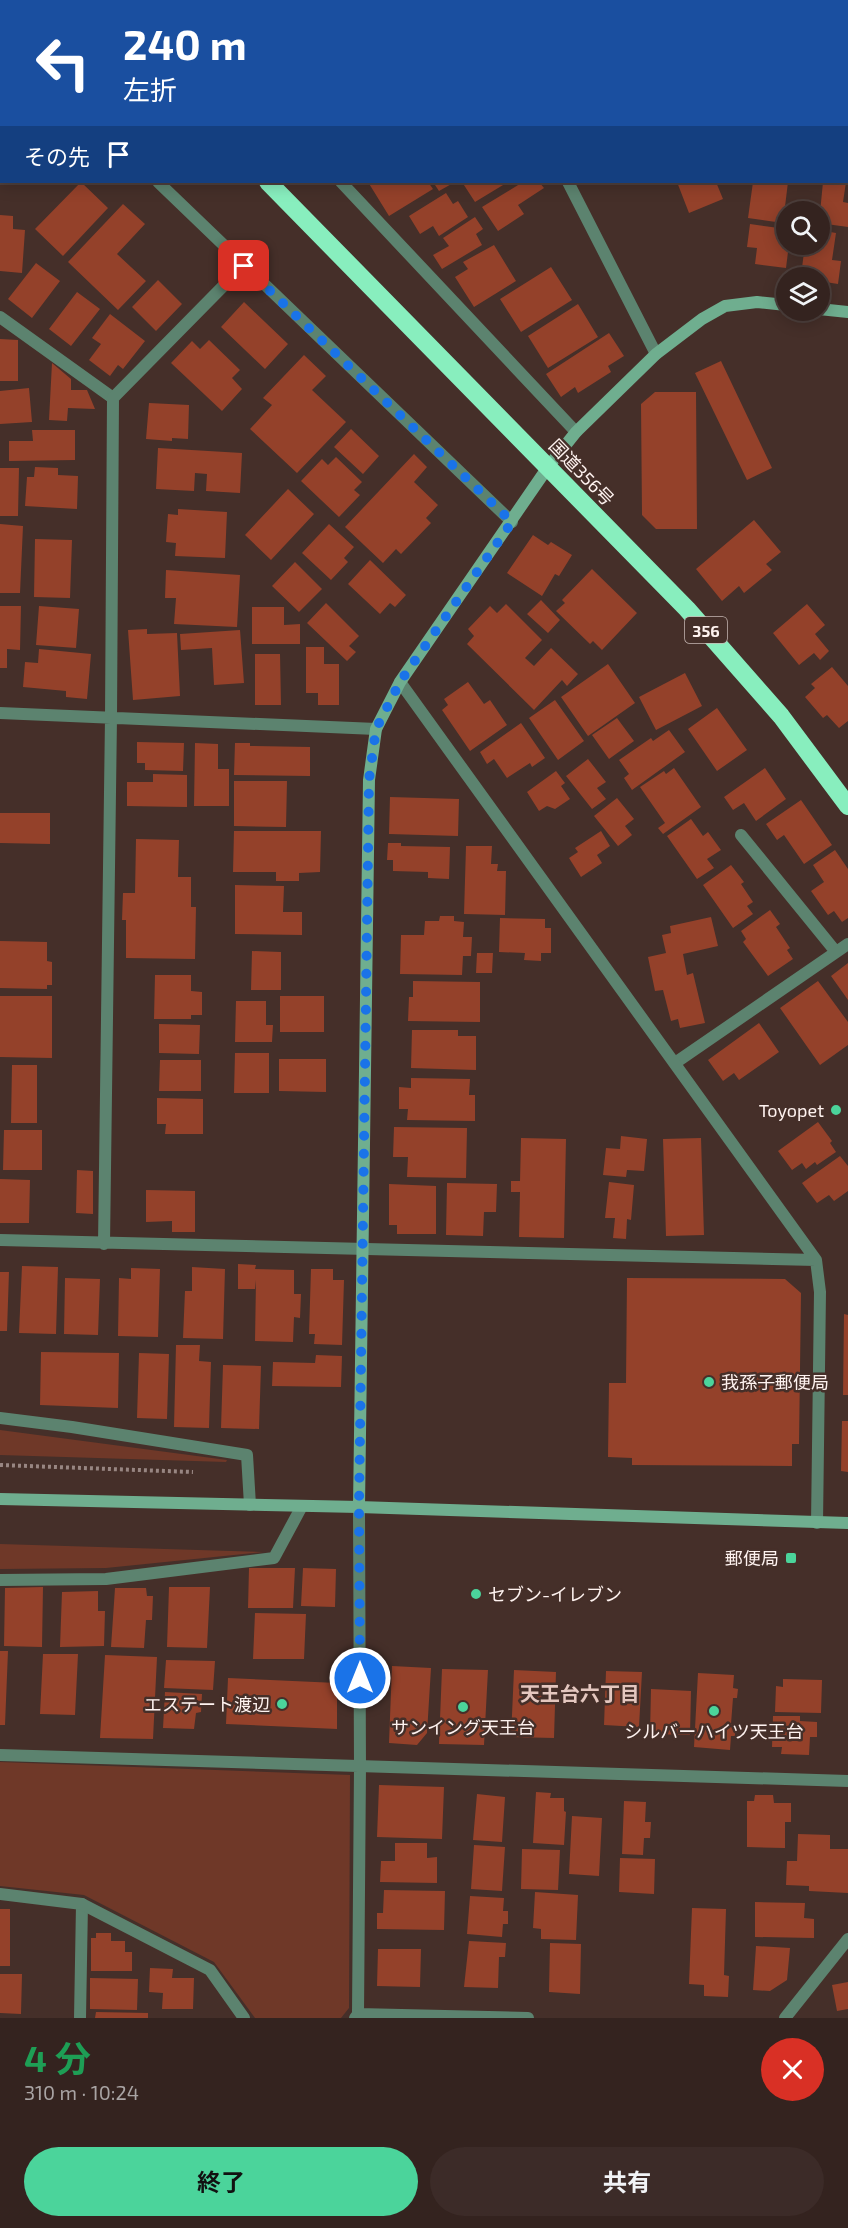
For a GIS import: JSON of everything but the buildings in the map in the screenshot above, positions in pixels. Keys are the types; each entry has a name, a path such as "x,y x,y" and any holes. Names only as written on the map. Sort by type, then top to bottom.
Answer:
{"highway":[{"name":"国道356号","path":"269,183 687,609 781,716 848,806"}],"street":[{"path":"159,183 512,522"},
{"path":"342,183 576,432"},
{"path":"569,183 656,354"},
{"path":"104,1244 111,717 112,398 244,266"},
{"path":"528,2018 356,2016 360,1767 359,1507 369,780 376,729 400,682 548,467 576,432 656,354 702,319 725,306 757,302 776,304"},
{"path":"830,310 848,312"},
{"path":"0,317 112,398"},
{"path":"400,682 816,1260 820,1292 817,1523"},
{"path":"0,712 376,729"},
{"path":"741,835 836,952"},
{"path":"675,1062 848,944"},
{"path":"0,1240 816,1260"},
{"path":"0,1418 247,1455 250,1505"},
{"path":"0,1499 359,1507 848,1523"},
{"path":"0,1580 106,1579 274,1558 302,1506"},
{"path":"0,1755 848,1781"},
{"path":"0,1894 81,1904 210,1970 244,2018"},
{"path":"80,2018 81,1904"},
{"path":"785,2018 848,1940"}],"path":[{"path":"0,1465 195,1472"}],"shaded area":[{"path":"0,1430 227,1460 226,1462 0,1455"},
{"path":"0,1544 263,1552 106,1568 0,1569"},
{"path":"0,1762 350,1775 349,2008 341,2018 255,2018 214,1962 84,1895 0,1886"}],"place":[{"name":"Toyopet","path":"836,1110"},
{"name":"我孫子郵便局","path":"709,1382"},
{"name":"郵便局","path":"791,1558"},
{"name":"セブン-イレブン","path":"476,1594"},
{"name":"エステート渡辺","path":"282,1704"},
{"name":"サンイング天王台","path":"463,1707"},
{"name":"シルバーハイツ天王台","path":"714,1711"}],"district":[{"name":"天王台六丁目","path":"580,1693"}],"route":[{"path":"244,266 512,522 400,682 376,729 369,780 359,1507 360,1678"}]}
